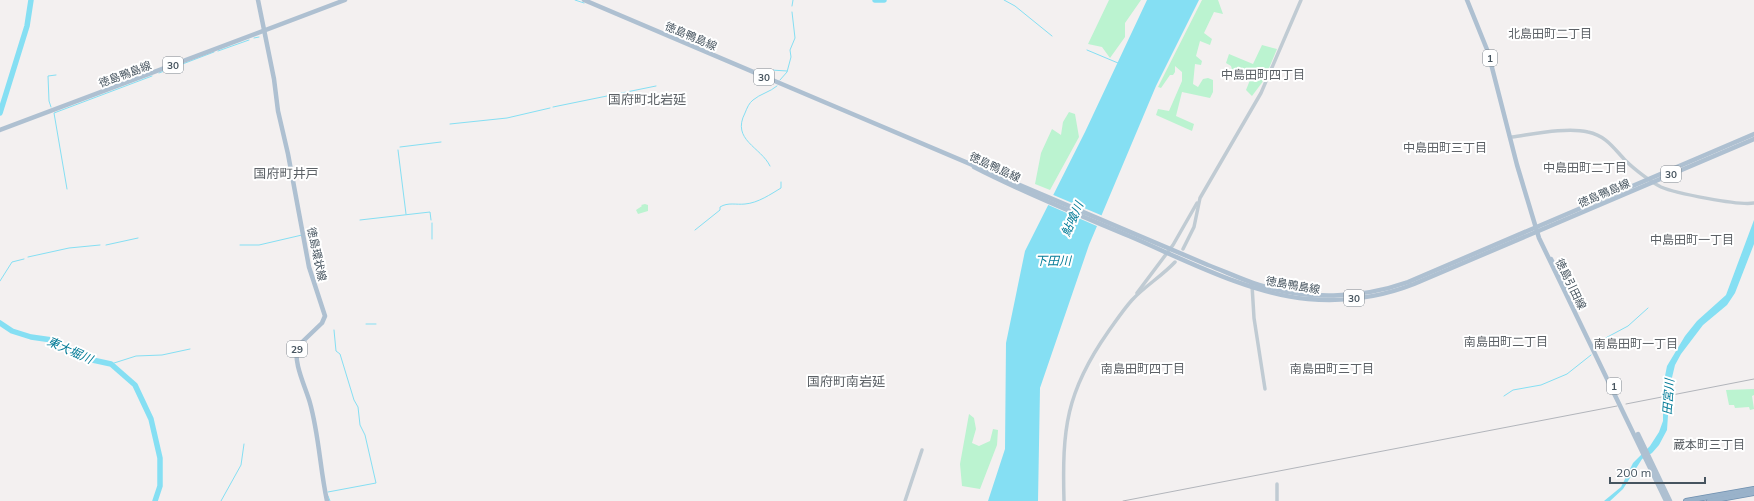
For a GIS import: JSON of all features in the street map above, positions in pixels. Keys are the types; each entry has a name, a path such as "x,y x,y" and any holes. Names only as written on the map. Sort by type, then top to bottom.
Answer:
{"highway":[{"path":"1686,501 1754,489"},
{"path":"1709,501 1754,493"}],"main road":[{"name":"徳島環状線","path":"258,0 309,267 324,316 322,323 298,346 297,350 300,372 314,419 327,501"},
{"name":"徳島鴨島線","path":"0,130 345,0"},
{"name":"徳島鴨島線","path":"584,0 946,153 1168,251 1252,285 1307,295 1340,295 1372,292 1408,282 1754,139"},
{"name":"徳島引田線","path":"1467,0 1488,52 1537,229 1643,450"},
{"name":"徳島引田線","path":"1506,118 1510,141 1537,229 1550,263 1643,450"},
{"name":"徳島鴨島線","path":"1652,180 1754,134"},
{"name":"1","path":"1643,450 1670,501"},
{"name":"1","path":"1648,460 1666,501"}],"street":[{"path":"1064,501 1063,467 1066,427 1073,398 1096,348 1168,251 1200,198 1261,93 1301,0"},
{"path":"1512,137 1573,131 1589,132 1602,137 1613,145 1627,162 1663,188 1744,203 1754,203"},
{"path":"1183,249 1194,227 1200,198"},
{"path":"1132,300 1174,262"},
{"path":"1252,285 1254,318 1265,389"},
{"path":"904,501 922,450"},
{"path":"1277,484 1277,501"}],"green space":[{"path":"1109,0 1141,0 1125,23 1125,37 1110,58 1102,47 1088,44"},
{"path":"1202,0 1218,0 1223,14 1214,12 1204,33 1212,39 1210,45 1200,41 1196,56 1202,61 1201,65 1195,64 1193,84 1198,87 1203,79 1208,78 1213,80 1213,92 1210,98 1182,92 1176,116 1194,124 1192,131 1156,115 1158,109 1169,111 1182,81 1182,72 1175,66 1175,72 1173,75 1170,75 1161,88 1158,87"},
{"path":"1262,45 1277,49 1264,80 1252,96 1246,90 1250,80 1233,73 1231,66 1226,63 1229,54 1253,64"},
{"path":"1069,112 1075,114 1079,137 1050,190 1035,184 1041,153 1052,129 1061,135 1063,122"},
{"path":"641,205 648,205 648,211 638,214 636,210 642,206"},
{"path":"1754,389 1754,395 1752,396 1754,409 1750,410 1749,407 1735,408 1734,405 1729,405 1726,390"},
{"path":"969,414 974,418 976,429 972,443 979,446 990,441 993,429 998,430 997,445 980,489 962,486 960,464"}],"water":[{"name":"下田川","path":"1147,0 1199,0 1156,86 1089,245 1040,388 1038,501 988,501 1005,449 1006,343 1025,251 1085,132"},
{"name":"田宮川","path":"1754,220 1754,244 1735,293 1727,305 1703,325 1681,354 1675,365 1670,386 1667,430 1659,445 1652,453 1642,459 1623,489 1610,501 1604,501 1621,487 1633,463 1650,446 1659,432 1663,421 1663,386 1667,366 1685,336 1697,321 1726,295"}],"pier":[{"path":"1051,194 1103,216 1099,227 1046,204"}],"waterway":[{"name":"東大堀川","path":"0,113 27,26 31,0"},
{"path":"575,0 584,3"},
{"path":"792,6 793,0"},
{"path":"875,0 884,0"},
{"path":"1004,0 1015,6 1052,36"},
{"path":"780,80 787,72 791,57 790,50 795,38 792,12"},
{"path":"254,38 259,37"},
{"path":"218,51 249,40"},
{"path":"1087,50 1118,63"},
{"path":"159,73 214,52"},
{"path":"759,71 787,71"},
{"path":"51,107 49,101 48,76 56,75"},
{"path":"67,189 54,113 152,76"},
{"path":"553,107 656,86"},
{"path":"770,166 766,159 744,137 742,122 749,104 759,96 777,86"},
{"path":"450,124 507,118 550,108"},
{"path":"400,147 441,142"},
{"path":"398,150 406,214"},
{"path":"695,230 720,210 720,207 723,205 750,203 759,200 781,188 781,182"},
{"path":"360,220 430,212 431,220"},
{"path":"432,223 432,239"},
{"path":"240,245 259,245 302,235"},
{"path":"106,245 138,238"},
{"path":"28,257 69,248 100,245"},
{"path":"0,281 12,262 24,259"},
{"path":"1600,341 1628,326 1648,308"},
{"name":"東大堀川","path":"0,323 12,331 31,337 52,340 88,359 111,364 135,385 151,419 160,458 160,486 155,501"},
{"path":"366,324 376,324"},
{"path":"328,492 376,483 365,435 360,425 358,407 354,400 340,354 336,351 334,330"},
{"path":"111,364 136,356 162,355 190,349"},
{"path":"1504,396 1513,390 1541,385 1567,374 1591,355"},
{"path":"221,501 241,465 244,444"},
{"path":"328,496 330,501"}],"railway":[{"path":"1626,404 1754,379"},
{"path":"1123,501 1617,406"}],"district":[{"name":"北島田町二丁目","path":"1550,33"},
{"name":"中島田町四丁目","path":"1263,74"},
{"name":"国府町北岩延","path":"647,99"},
{"name":"中島田町三丁目","path":"1445,147"},
{"name":"中島田町二丁目","path":"1585,167"},
{"name":"国府町井戸","path":"286,173"},
{"name":"中島田町一丁目","path":"1692,239"},
{"name":"南島田町二丁目","path":"1506,341"},
{"name":"南島田町一丁目","path":"1636,343"},
{"name":"南島田町四丁目","path":"1143,368"},
{"name":"南島田町三丁目","path":"1332,368"},
{"name":"国府町南岩延","path":"846,381"},
{"name":"蔵本町三丁目","path":"1709,444"}],"water label":[{"name":"鮎喰川","path":"1072,219"}]}
